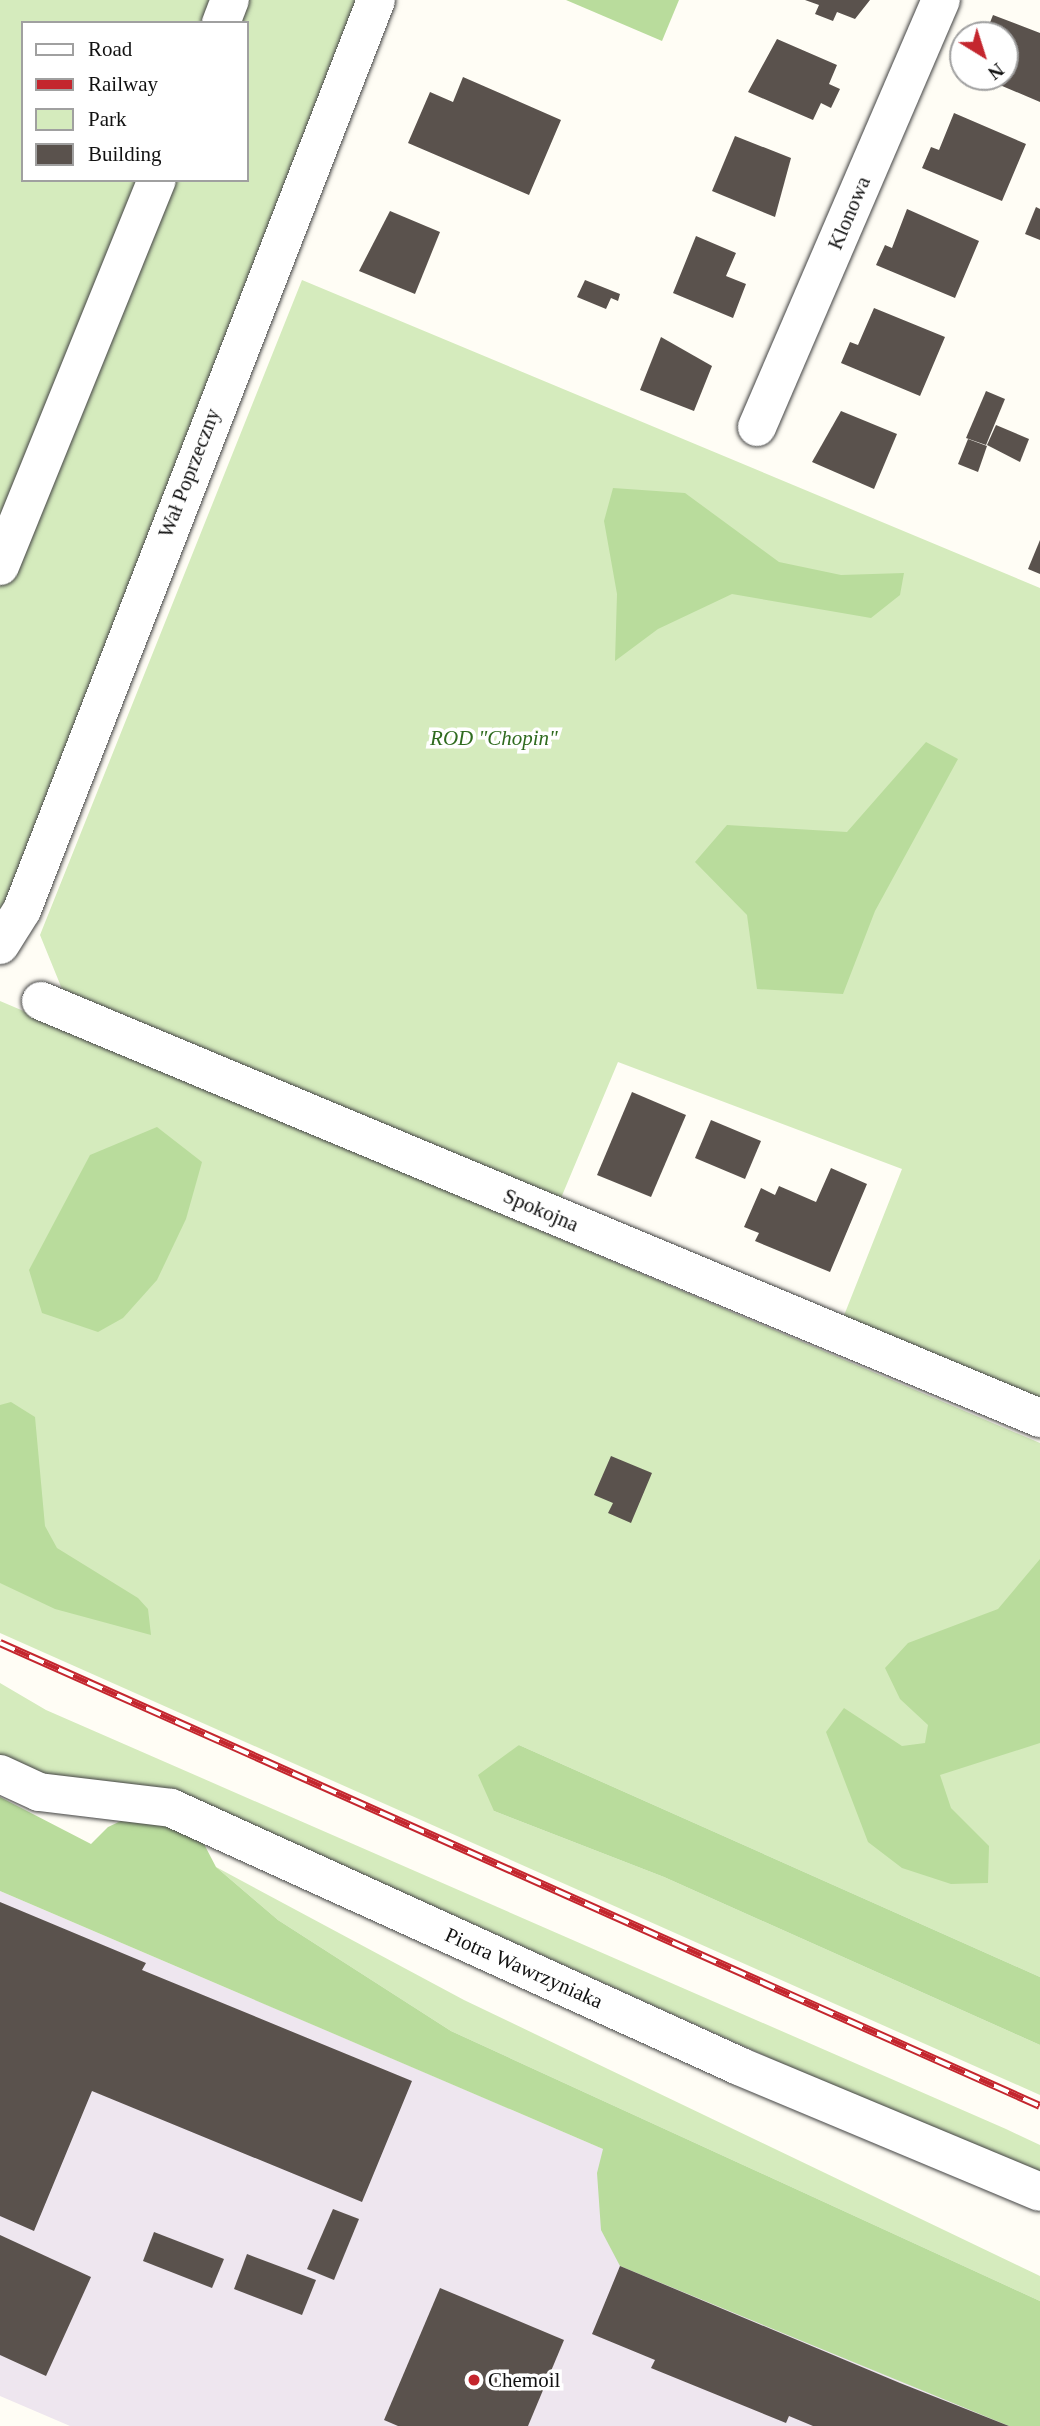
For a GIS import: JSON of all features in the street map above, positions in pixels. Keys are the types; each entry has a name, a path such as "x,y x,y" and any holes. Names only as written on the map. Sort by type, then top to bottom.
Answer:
{"street":[{"path":"222,21 230,0"},
{"name":"Wał Poprzeczny","path":"0,945 26,898 376,0"},
{"name":"Klonowa","path":"757,427 941,0"},
{"path":"0,566 156,182"},
{"name":"Spokojna","path":"41,1001 1040,1418"},
{"name":"Piotra Wawrzyniaka","path":"0,1774 39,1791 171,1808 739,2066 1040,2192"}],"shaded area":[{"path":"0,1891 849,2254 1040,2426 70,2426 0,2396"}],"green space":[{"path":"0,0 376,0 0,929"},
{"path":"566,0 679,0 662,41"},
{"name":"ROD \"Chopin\"","path":"302,280 1040,588 1040,1402 843,1318 902,1169 618,1062 561,1198 62,989 40,935"},
{"path":"613,488 685,493 779,562 841,575 904,573 900,595 871,618 732,594 658,629 615,661 617,594 604,521"},
{"path":"926,742 958,759 875,911 843,994 757,989 747,915 695,862 727,825 847,832"},
{"path":"0,1001 1040,1443 1040,1977 519,1745 494,1811 664,1877 1040,2045 1040,2095 0,1633"},
{"path":"157,1127 202,1162 186,1219 157,1280 123,1318 98,1332 42,1313 29,1270 90,1155"},
{"path":"11,1402 35,1417 45,1526 57,1548 138,1598 148,1609 151,1635 55,1609 0,1583 0,1405"},
{"path":"1040,1559 1040,1743 940,1775 951,1808 989,1846 988,1883 951,1884 902,1868 868,1842 826,1732 844,1708 902,1746 925,1743 928,1725 900,1699 885,1668 908,1643 998,1609"},
{"path":"0,1683 46,1710 1040,2145 1040,2180 274,1834 0,1764"},
{"path":"519,1745 1040,1977 1040,2045 664,1877 494,1811 478,1775"},
{"path":"0,1797 91,1844 108,1827 138,1813 204,1844 216,1867 278,1920 451,2031 1040,2301 1040,2426 1009,2426 620,2266 601,2230 597,2173 603,2149 0,1891"},
{"path":"216,1867 464,2000 1040,2276 1040,2301 451,2031 278,1920"}],"building":[{"path":"805,0 870,0 855,19 837,12 833,21 815,14 819,5"},
{"path":"993,15 1009,21 991,21"},
{"path":"1019,25 1040,33 1040,102 1014,91 1019,91"},
{"path":"777,39 837,65 829,84 840,89 831,108 821,103 813,120 748,92"},
{"path":"463,77 561,120 529,195 408,143 430,92 453,102"},
{"path":"954,113 1026,144 1002,201 922,168 931,147 939,150"},
{"path":"735,136 791,158 775,217 712,191"},
{"path":"1036,207 1040,209 1040,240 1025,234"},
{"path":"907,209 979,241 955,298 876,265 885,245 892,248"},
{"path":"390,211 440,232 415,294 359,271"},
{"path":"696,236 736,253 726,276 746,284 733,318 673,293"},
{"path":"585,280 620,294 618,301 611,298 606,309 577,297"},
{"path":"874,308 945,337 920,396 841,363 850,342 858,345"},
{"path":"661,337 712,366 694,411 640,390"},
{"path":"986,391 1005,399 986,445 966,438"},
{"path":"841,411 897,434 874,489 812,462"},
{"path":"996,425 1029,439 1020,462 987,445"},
{"path":"968,439 987,446 978,472 958,464"},
{"path":"1040,540 1040,574 1028,569"},
{"path":"632,1092 686,1115 651,1197 597,1175"},
{"path":"711,1120 761,1141 745,1179 695,1158"},
{"path":"831,1168 867,1184 830,1272 755,1241 759,1233 744,1227 761,1188 775,1195 779,1186 816,1202"},
{"path":"611,1456 652,1473 631,1523 608,1513 613,1503 594,1495"},
{"path":"0,1902 146,1963 142,1970 412,2081 362,2202 92,2091 34,2231 0,2216"},
{"path":"333,2209 359,2219 334,2280 307,2269"},
{"path":"154,2232 224,2259 212,2288 143,2261"},
{"path":"0,2235 91,2277 46,2376 0,2355"},
{"path":"247,2254 316,2280 302,2315 234,2289"},
{"path":"620,2266 1009,2426 813,2426 789,2416 786,2423 651,2368 655,2360 592,2334"},
{"name":"Chemoil","path":"440,2288 564,2340 528,2426 398,2426 384,2420"}],"railway":[{"path":"0,1643 1040,2106"}],"place":[{"name":"Chemoil","path":"474,2380"}]}
